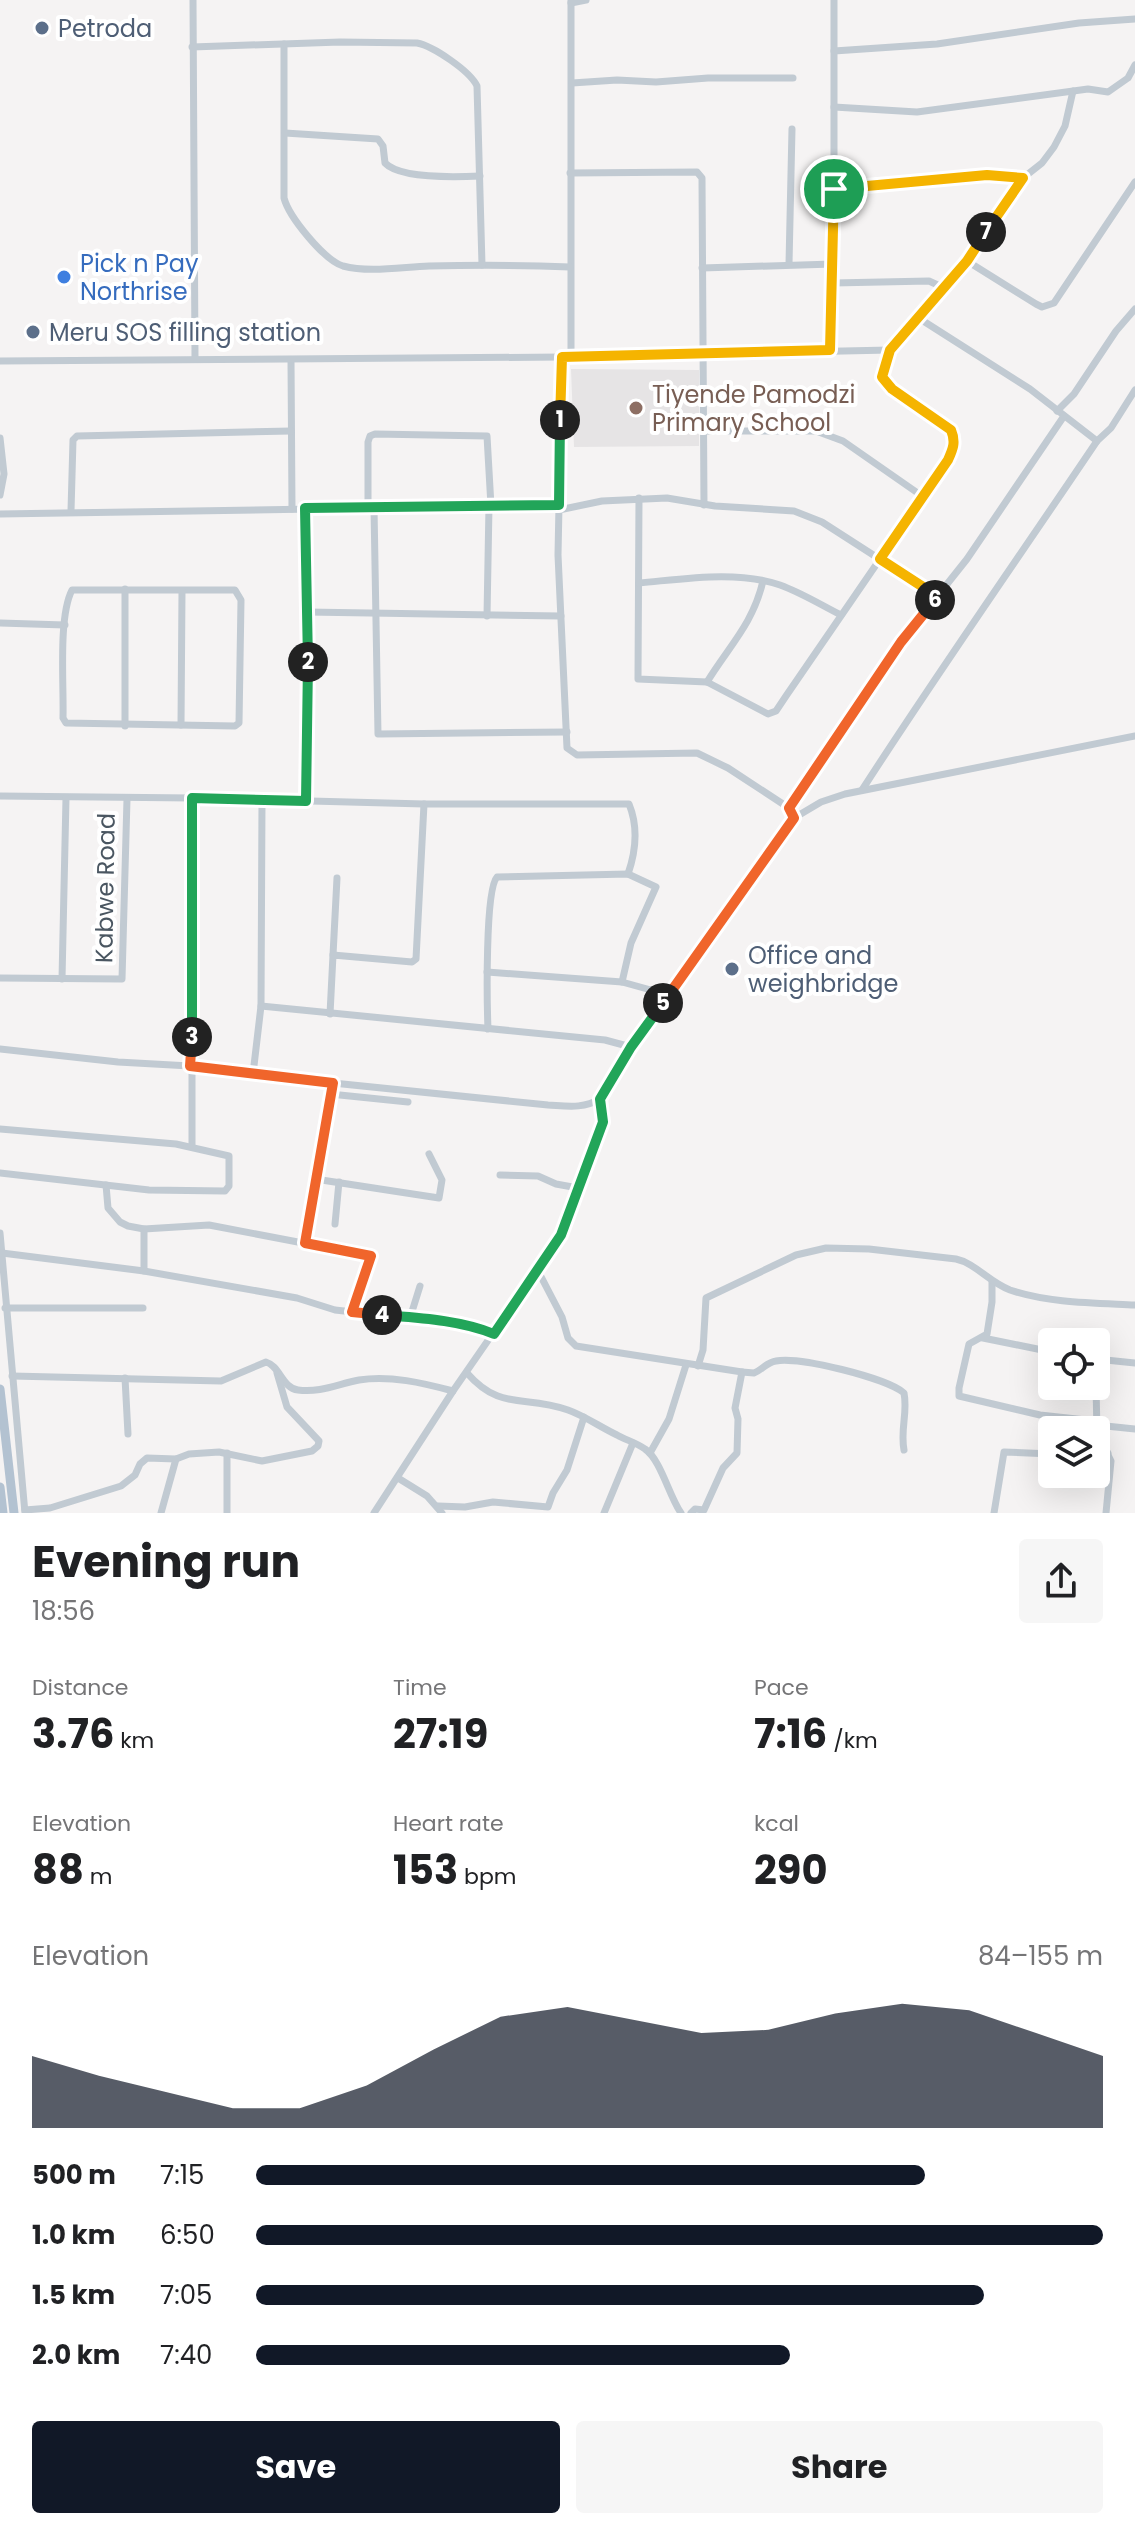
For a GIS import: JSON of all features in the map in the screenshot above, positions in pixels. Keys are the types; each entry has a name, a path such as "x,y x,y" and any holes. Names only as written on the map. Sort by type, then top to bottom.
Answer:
{"main road":[{"path":"0,1389 14,1513"},
{"path":"0,1487 3,1513"}],"street":[{"path":"193,0 195,358"},
{"path":"571,357 571,1 586,0"},
{"path":"830,350 834,0"},
{"path":"834,51 937,44 1079,23 1135,19"},
{"path":"192,47 340,42 423,44 451,61 477,86 482,265"},
{"path":"284,44 285,204 323,254 334,262 358,267 570,267"},
{"path":"834,107 917,112 1073,91 1112,91 1128,78 1135,65"},
{"path":"572,83 793,78"},
{"path":"639,498 638,679 707,682 763,713 772,714 954,447 951,430 885,382 882,377 890,350 967,261 1023,178 1042,163 1054,147 1065,126 1073,91"},
{"path":"789,264 792,129"},
{"path":"285,133 378,139 383,146 385,163 393,170 455,177 480,176"},
{"path":"570,173 700,174 703,181 704,505"},
{"path":"834,189 987,175 1023,178"},
{"path":"967,261 1036,304 1048,306 1054,303 1135,182"},
{"path":"702,268 833,264"},
{"path":"833,283 929,281 942,287"},
{"path":"789,808 901,642 967,559 1116,331 1135,309"},
{"path":"917,317 1030,389 1097,441"},
{"path":"0,361 571,357 890,350"},
{"path":"562,357 558,555 567,748 577,755 697,753 728,768 789,808 794,818"},
{"path":"291,360 292,509"},
{"path":"862,790 940,669 1135,390"},
{"path":"71,511 73,440 77,436 291,431"},
{"path":"703,431 816,431 843,441 922,496"},
{"path":"487,616 490,506 487,436 370,436 378,614 378,734 567,732"},
{"path":"0,438 4,474 0,495"},
{"path":"0,523 4,514 71,511 559,507 602,501 667,498 704,505 803,513 937,596"},
{"path":"305,508 306,801"},
{"path":"639,583 674,579 763,581 796,591 841,615"},
{"path":"707,682 724,654 745,629 756,607 763,581"},
{"path":"125,589 125,726"},
{"path":"125,589 235,590 241,600 239,723 235,726 125,726 69,725 65,721 65,625 72,590 125,589"},
{"path":"181,725 182,591"},
{"path":"307,612 561,616"},
{"path":"0,623 65,625"},
{"path":"0,1049 577,1107 591,1104 600,1099 631,1047 794,818 827,799 862,790 1135,736"},
{"path":"0,796 424,804 629,804 635,829 635,847 628,874"},
{"path":"0,978 62,979 66,798"},
{"path":"192,798 192,1147"},
{"name":"Kabwe Road","path":"62,979 122,979 127,799"},
{"path":"253,1074 261,1006 262,800"},
{"path":"333,955 415,961 424,804"},
{"path":"488,1029 487,972 494,878 628,874 656,887 631,943 622,982"},
{"path":"330,1014 337,878"},
{"path":"487,972 622,982 669,995"},
{"path":"261,1006 605,1040 631,1047"},
{"path":"305,1243 333,1083"},
{"path":"388,1100 389,1089"},
{"path":"330,1094 408,1102"},
{"path":"374,1513 453,1391 561,1235 603,1122 600,1099"},
{"path":"0,1129 192,1147 229,1156 229,1186 227,1191 211,1192 149,1190 0,1173"},
{"path":"315,1179 439,1198 442,1180 429,1154"},
{"path":"500,1175 538,1176 556,1184 578,1188"},
{"path":"335,1224 339,1182"},
{"path":"106,1185 106,1203 112,1215 120,1222 144,1229 209,1225 372,1257 352,1312"},
{"path":"144,1229 144,1271"},
{"path":"0,1233 25,1511 50,1508 121,1486 135,1475 147,1458 176,1459 189,1454 227,1453 272,1461 312,1451 319,1441 284,1403 276,1369"},
{"path":"698,1366 703,1350 703,1307 706,1298 796,1255 826,1248 956,1259 972,1265 992,1282 1026,1294 1135,1305"},
{"path":"2,1253 144,1271 297,1298 352,1312 481,1328 494,1334"},
{"path":"537,1269 562,1317 568,1338 576,1346 754,1373 768,1363 788,1359 860,1373 886,1382 900,1389 906,1399 901,1428 904,1450"},
{"path":"992,1282 987,1332 983,1338 969,1344 959,1396 1044,1416"},
{"path":"410,1318 420,1286"},
{"path":"5,1308 143,1308"},
{"path":"983,1338 1038,1349"},
{"path":"1110,1360 1135,1363"},
{"path":"12,1376 221,1381 266,1362 273,1364 295,1390 320,1390 361,1380 375,1380 420,1382 453,1391"},
{"path":"650,1453 669,1419 686,1365"},
{"path":"691,1513 695,1509 704,1510 723,1468 737,1453 738,1419 735,1408 742,1372"},
{"path":"467,1373 490,1395 553,1405 584,1417 650,1453 681,1513"},
{"path":"125,1378 128,1434"},
{"path":"398,1478 440,1509 493,1502 548,1507 567,1470 584,1417"},
{"path":"1110,1426 1135,1429"},
{"path":"604,1513 633,1443"},
{"path":"994,1513 1003,1453 1009,1450 1038,1453"},
{"path":"227,1453 227,1513"},
{"path":"161,1513 176,1459"},
{"path":"1110,1464 1110,1487"},
{"path":"1106,1513 1110,1488"},
{"path":"12,1493 24,1492"}],"shaded area":[{"name":"Tiyende Pamodzi Primary School","path":"571,369 699,370 699,446 574,447"}],"place":[{"name":"Petroda","path":"42,28"},
{"name":"Pick n Pay Northrise","path":"64,277"},
{"name":"Meru SOS filling station","path":"33,332"},
{"name":"Tiyende Pamodzi Primary School","path":"636,408"},
{"name":"Office and weighbridge","path":"732,969"}],"route":[{"path":"987,175 1023,178 967,261 890,350 882,373 885,382 951,430 954,438 948,460 880,559 937,596 901,642 789,808 794,818 631,1047 600,1099 603,1122 561,1235 494,1334 481,1328 453,1323 352,1312 372,1257 305,1243 333,1083 190,1066 192,798 306,801 308,662 305,508 559,505 562,357 830,350 834,189 937,182 987,175"}]}
